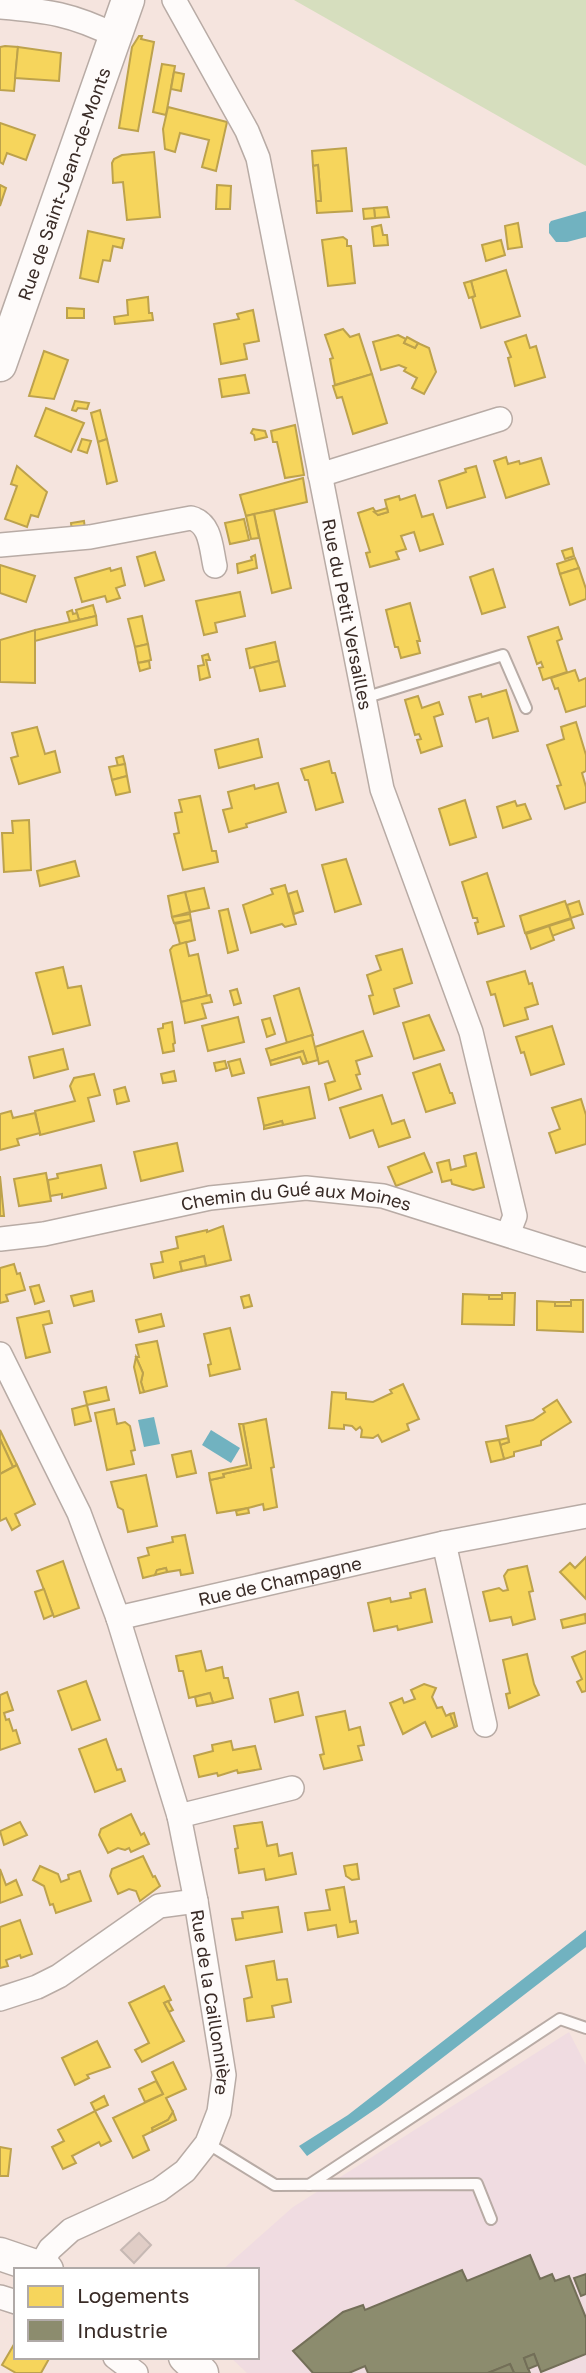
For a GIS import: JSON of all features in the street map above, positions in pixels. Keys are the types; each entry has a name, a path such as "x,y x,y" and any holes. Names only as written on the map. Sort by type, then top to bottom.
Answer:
{"main road":[{"name":"Rue de Saint-Jean-de-Monts","path":"0,365 128,0"},
{"path":"0,2254 43,2268"},
{"path":"187,2359 202,2373"}],"street":[{"name":"Rue du Petit Versailles","path":"174,0 247,131 258,158 382,789 471,1032 515,1216 508,1234"},
{"path":"0,7 51,11 116,36"},
{"path":"320,475 499,419"},
{"path":"0,545 90,537 191,519 199,520 205,526 215,566"},
{"name":"Chemin du Gué aux Moines","path":"0,1240 44,1234 210,1198 306,1188 383,1196 586,1260"},
{"name":"Rue de la Caillonnière","path":"0,1353 79,1513 118,1618 179,1816 196,1901 224,2075 219,2112 207,2143 185,2171 159,2190 71,2230 50,2249 43,2268"},
{"name":"Rue de Champagne","path":"118,1618 444,1543 586,1516"},
{"path":"444,1543 485,1725"},
{"path":"179,1816 292,1788"},
{"path":"0,1999 37,1987 59,1976 159,1906 196,1901"},
{"path":"118,2359 136,2373"}],"lane":[{"path":"363,699 503,655 526,708"},
{"path":"309,2185 560,2019 586,2028"},
{"path":"207,2143 275,2185 477,2184 491,2220"}],"shaded area":[{"path":"569,2032 586,2065 586,2373 247,2373 232,2359 259,2359 259,2268 224,2268 293,2207"}],"green space":[{"path":"294,0 586,0 586,166"}],"water":[{"path":"586,211 586,237 556,242 549,233 551,221"},
{"path":"154,1417 160,1444 144,1447 138,1420"},
{"path":"211,1430 240,1448 231,1463 202,1445"},
{"path":"586,1930 586,1947 380,2106 307,2156 299,2146 348,2115"}],"building: Logements":[{"path":"139,36 154,42 138,131 119,128 132,47"},
{"path":"0,47 18,47 14,91 0,90"},
{"path":"18,47 61,53 59,81 15,78"},
{"path":"162,64 175,66 166,115 153,112"},
{"path":"174,72 184,74 181,91 171,89"},
{"path":"168,107 227,122 216,171 202,167 209,140 180,133 175,152 165,149 163,129"},
{"path":"0,123 35,135 26,160 7,153 3,164 0,162"},
{"path":"346,148 352,211 317,213 316,201 321,201 318,165 313,166 312,151"},
{"path":"154,152 160,217 127,220 123,182 113,183 112,163 122,155"},
{"path":"318,165 321,201 316,201 313,166"},
{"path":"0,185 6,188 0,206"},
{"path":"217,185 231,186 230,209 216,209"},
{"path":"387,207 389,217 375,218 374,208"},
{"path":"374,208 375,218 364,219 363,209"},
{"path":"518,223 522,247 508,249 505,226"},
{"path":"381,225 383,235 387,235 388,245 374,246 372,227"},
{"path":"88,231 124,239 122,248 113,246 110,261 103,260 98,282 80,278"},
{"path":"343,237 347,240 347,246 351,246 355,283 328,286 322,240"},
{"path":"501,240 505,255 486,261 482,245"},
{"path":"506,270 520,316 481,328 472,297 475,296 471,281"},
{"path":"471,281 475,296 469,298 464,283"},
{"path":"148,297 149,313 152,313 153,320 115,324 114,317 128,315 127,300"},
{"path":"67,308 84,309 84,318 67,318"},
{"path":"253,310 259,341 244,344 247,359 221,364 214,324 239,319 237,314"},
{"path":"343,329 350,337 359,334 372,374 335,385 330,359 333,358 325,335"},
{"path":"398,335 406,339 404,343 415,348 418,343 429,348 436,372 424,394 412,388 417,378 404,371 406,368 399,365 381,370 373,342"},
{"path":"526,335 530,348 536,346 545,377 515,386 508,358 511,357 505,342"},
{"path":"407,337 418,343 415,348 404,343"},
{"path":"44,351 68,360 54,399 29,396"},
{"path":"372,374 387,423 353,434 342,397 337,398 333,386"},
{"path":"245,375 249,393 222,397 219,379"},
{"path":"75,401 89,403 87,409 72,410"},
{"path":"46,408 84,423 71,452 35,436"},
{"path":"100,410 107,439 98,442 91,413"},
{"path":"295,425 304,475 285,478 277,442 273,442 271,431"},
{"path":"253,429 265,431 267,437 255,440 251,433"},
{"path":"82,439 91,441 87,453 78,450"},
{"path":"107,439 117,481 107,484 98,442"},
{"path":"506,457 508,464 519,461 520,464 541,458 549,484 506,498 494,461"},
{"path":"17,466 47,492 38,517 31,515 27,527 5,519 17,486 11,484"},
{"path":"476,466 485,497 447,508 439,481"},
{"path":"303,478 307,502 246,516 240,495"},
{"path":"415,495 422,517 433,514 443,544 420,551 414,532 401,536 406,549 396,552 399,559 370,567 366,553 370,552 358,513 373,508 378,515 388,512 385,500 399,496 400,500"},
{"path":"387,508 388,512 378,515 374,512"},
{"path":"274,510 291,588 272,593 254,514"},
{"path":"254,514 259,538 251,539 246,516"},
{"path":"244,519 249,540 230,544 225,523"},
{"path":"84,521 85,529 72,531 71,523"},
{"path":"572,548 574,556 565,559 562,551"},
{"path":"155,552 164,580 145,586 137,557"},
{"path":"255,555 257,568 238,573 237,564 252,560 251,557"},
{"path":"575,558 579,568 560,574 557,564"},
{"path":"0,565 35,576 26,602 0,593"},
{"path":"110,568 111,571 121,568 125,585 116,588 120,598 107,602 105,596 82,602 75,578"},
{"path":"579,568 586,589 586,599 570,605 560,574"},
{"path":"493,569 505,607 482,614 470,577"},
{"path":"240,592 245,616 215,623 217,632 204,635 196,601"},
{"path":"410,603 420,641 417,641 420,653 401,658 398,647 395,647 386,610"},
{"path":"93,605 96,616 79,620 76,610"},
{"path":"72,610 73,614 77,613 79,620 70,622 67,612"},
{"path":"96,616 97,625 35,641 35,630"},
{"path":"142,616 148,644 135,647 128,619"},
{"path":"558,627 562,639 557,641 567,672 543,680 539,668 543,667 541,662 537,664 528,637"},
{"path":"35,630 35,683 0,682 0,640"},
{"path":"275,642 279,661 250,668 246,649"},
{"path":"148,644 151,660 138,663 135,647"},
{"path":"208,654 210,660 206,660 210,677 200,680 198,666 204,665 202,656"},
{"path":"149,661 150,668 140,671 138,663"},
{"path":"279,661 285,686 260,691 254,667"},
{"path":"575,670 579,681 586,678 586,706 566,712 558,688 555,689 551,678"},
{"path":"506,690 518,731 493,738 488,718 476,722 469,697 481,694 482,697"},
{"path":"418,696 422,708 439,702 443,714 434,717 442,746 421,753 417,740 421,739 419,734 415,735 405,700"},
{"path":"576,722 586,755 586,771 582,773 586,802 565,809 557,786 561,785 547,745 564,739 561,727"},
{"path":"37,727 45,754 55,751 60,772 19,784 11,758 18,756 12,733"},
{"path":"258,739 262,757 219,768 215,750"},
{"path":"123,756 125,764 118,766 116,758"},
{"path":"329,761 343,802 316,810 308,780 305,780 301,769"},
{"path":"125,764 127,776 112,780 109,767"},
{"path":"127,776 130,792 116,795 112,780"},
{"path":"278,783 286,812 229,832 223,810 232,808 228,792 254,785 255,789"},
{"path":"200,796 212,851 216,851 218,862 183,870 174,834 179,833 175,813 182,812 179,800"},
{"path":"465,800 476,837 450,845 439,809"},
{"path":"515,801 517,806 525,804 531,819 503,828 497,807"},
{"path":"29,820 31,870 4,872 2,833 13,833 12,821"},
{"path":"346,859 361,904 335,912 322,865"},
{"path":"75,861 79,876 40,886 37,871"},
{"path":"487,873 504,926 478,934 475,923 478,922 477,918 473,918 462,882"},
{"path":"285,885 296,924 285,927 282,924 251,933 243,905 273,894 271,889"},
{"path":"204,888 209,908 190,912 185,892"},
{"path":"297,891 303,911 294,914 288,894"},
{"path":"185,892 190,912 172,917 168,896"},
{"path":"565,901 571,918 525,933 520,916"},
{"path":"579,901 583,914 571,918 567,905"},
{"path":"228,909 238,950 228,953 219,911"},
{"path":"190,914 191,920 174,923 172,917"},
{"path":"571,919 574,928 552,936 549,926"},
{"path":"191,920 195,940 180,944 175,924"},
{"path":"549,926 554,940 531,949 526,934"},
{"path":"186,942 189,956 198,954 207,996 181,1002 170,950 173,946"},
{"path":"402,949 412,983 394,989 399,1006 374,1014 369,996 373,995 367,975 381,970 376,956"},
{"path":"63,967 68,988 81,986 90,1025 53,1034 36,973"},
{"path":"525,971 529,984 532,983 538,1004 525,1008 528,1019 504,1026 495,994 491,995 487,982"},
{"path":"299,988 313,1035 287,1043 274,996"},
{"path":"237,989 241,1003 234,1005 230,991"},
{"path":"210,995 212,1002 202,1004 206,1018 185,1023 181,1002"},
{"path":"429,1015 444,1050 414,1059 403,1023"},
{"path":"238,1017 244,1042 208,1051 202,1026"},
{"path":"270,1018 275,1034 267,1037 262,1020"},
{"path":"172,1022 174,1051 163,1053 158,1029 163,1028 163,1024"},
{"path":"552,1026 564,1064 531,1075 516,1037"},
{"path":"363,1031 372,1056 356,1061 360,1074 356,1075 361,1089 329,1100 325,1084 335,1081 328,1061 319,1064 315,1047"},
{"path":"312,1035 318,1060 307,1063 303,1051 270,1061 266,1049"},
{"path":"63,1049 68,1069 34,1078 29,1057"},
{"path":"303,1051 307,1063 303,1064 300,1057 271,1065 270,1061"},
{"path":"240,1059 244,1073 232,1076 228,1062"},
{"path":"225,1061 227,1068 216,1071 214,1063"},
{"path":"440,1064 455,1103 426,1112 413,1073"},
{"path":"174,1071 176,1081 163,1083 161,1074"},
{"path":"94,1074 100,1095 88,1098 94,1121 40,1135 35,1111 75,1101 70,1086 74,1078"},
{"path":"125,1087 129,1101 117,1104 114,1090"},
{"path":"309,1087 315,1118 283,1125 282,1121 264,1126 258,1098"},
{"path":"382,1095 392,1124 404,1120 410,1137 379,1147 373,1130 350,1138 340,1108"},
{"path":"581,1099 586,1115 586,1144 556,1153 549,1133 560,1129 552,1108"},
{"path":"11,1111 13,1118 35,1113 40,1133 17,1139 19,1145 0,1150 0,1114"},
{"path":"282,1121 283,1125 264,1129 264,1126"},
{"path":"177,1143 183,1171 141,1181 134,1152"},
{"path":"424,1153 432,1172 396,1186 388,1167"},
{"path":"476,1153 484,1187 473,1190 452,1184 451,1180 442,1182 437,1163 449,1160 451,1170 466,1166 464,1156"},
{"path":"101,1165 106,1188 62,1198 62,1194 50,1196 48,1180 58,1178 57,1174"},
{"path":"46,1173 51,1201 19,1206 14,1179"},
{"path":"0,1176 4,1216 0,1216"},
{"path":"223,1226 231,1260 206,1266 204,1256 180,1262 182,1271 154,1278 151,1264 163,1262 161,1252 178,1248 176,1237 207,1232"},
{"path":"204,1256 206,1266 182,1271 180,1262"},
{"path":"14,1264 25,1290 6,1295 8,1301 0,1303 0,1268"},
{"path":"39,1285 44,1301 35,1304 30,1287"},
{"path":"92,1291 94,1301 74,1306 71,1296"},
{"path":"502,1293 515,1293 514,1325 462,1324 463,1294 489,1295 489,1299 502,1299"},
{"path":"249,1295 252,1306 244,1308 241,1297"},
{"path":"489,1295 502,1295 502,1299 489,1299"},
{"path":"571,1300 583,1300 583,1332 537,1330 537,1301 555,1302 555,1306 571,1306"},
{"path":"555,1302 571,1302 571,1306 555,1306"},
{"path":"49,1311 52,1323 43,1325 50,1352 26,1358 17,1318"},
{"path":"161,1314 164,1326 139,1332 136,1320"},
{"path":"230,1328 240,1369 210,1376 208,1365 211,1364 204,1334"},
{"path":"157,1341 167,1386 144,1392 141,1382 143,1373 136,1357 139,1357 136,1345"},
{"path":"136,1357 143,1373 141,1382 144,1392 140,1393 134,1367"},
{"path":"403,1384 419,1419 407,1424 409,1430 382,1442 378,1435 373,1438 361,1437 360,1427 356,1430 352,1426 344,1425 344,1429 329,1428 332,1392 346,1393 346,1399 373,1402"},
{"path":"106,1387 109,1400 87,1405 84,1392"},
{"path":"557,1400 571,1422 541,1441 541,1445 514,1452 514,1456 504,1459 500,1445 509,1442 506,1426 533,1420"},
{"path":"87,1405 91,1421 75,1425 72,1409"},
{"path":"114,1409 117,1424 125,1422 130,1426 135,1450 131,1451 134,1464 107,1470 95,1413"},
{"path":"266,1419 277,1507 264,1510 263,1504 217,1513 210,1480 224,1477 223,1474 251,1468 243,1424"},
{"path":"239,1424 243,1424 251,1468 223,1474 224,1477 210,1480 209,1473 247,1465"},
{"path":"0,1430 17,1465 13,1467 0,1439"},
{"path":"508,1438 509,1442 500,1445 499,1440"},
{"path":"0,1439 13,1467 0,1474"},
{"path":"499,1440 504,1459 491,1462 486,1442"},
{"path":"191,1451 196,1473 177,1477 172,1455"},
{"path":"17,1465 35,1504 15,1514 20,1525 12,1530 6,1518 0,1521 0,1474"},
{"path":"146,1475 157,1526 128,1532 123,1510 118,1507 111,1482"},
{"path":"248,1508 249,1513 237,1515 236,1511"},
{"path":"185,1535 193,1573 181,1575 180,1570 167,1572 166,1568 143,1578 138,1558 149,1555 147,1548 173,1542 172,1537"},
{"path":"586,1557 586,1599 560,1572 570,1563 575,1568"},
{"path":"63,1561 79,1608 54,1617 37,1571"},
{"path":"527,1566 533,1591 529,1592 535,1619 513,1625 511,1617 490,1621 483,1592 499,1588 508,1590 504,1576 508,1570"},
{"path":"166,1568 167,1572 155,1575 157,1570"},
{"path":"44,1589 53,1615 44,1619 35,1592"},
{"path":"425,1589 432,1622 398,1630 397,1626 374,1631 368,1603 390,1598 391,1602 411,1598 410,1593"},
{"path":"585,1614 586,1623 563,1628 561,1620"},
{"path":"201,1651 206,1671 222,1667 233,1698 213,1703 210,1693 189,1698 183,1671 179,1671 176,1656"},
{"path":"586,1651 586,1691 582,1692 577,1682 582,1679 572,1657"},
{"path":"527,1654 539,1695 509,1708 506,1694 510,1693 503,1660"},
{"path":"86,1681 100,1720 72,1730 58,1691"},
{"path":"424,1684 436,1688 432,1697 437,1708 442,1707 446,1716 450,1714 455,1727 432,1737 425,1722 403,1734 390,1703 402,1698 404,1703 415,1699 411,1690"},
{"path":"7,1692 13,1710 4,1713 13,1731 16,1730 20,1743 0,1750 0,1695"},
{"path":"298,1692 303,1715 275,1722 270,1699"},
{"path":"210,1693 213,1703 197,1706 195,1697"},
{"path":"345,1711 349,1730 360,1727 364,1745 358,1746 362,1760 324,1769 320,1755 324,1754 316,1717"},
{"path":"454,1713 457,1726 455,1727 450,1714"},
{"path":"106,1739 117,1770 121,1769 125,1781 95,1792 79,1749"},
{"path":"231,1741 233,1750 255,1746 261,1769 199,1777 194,1756 213,1751 212,1745"},
{"path":"131,1814 141,1835 144,1833 149,1844 131,1852 129,1848 118,1848 108,1853 99,1835 101,1829"},
{"path":"20,1822 27,1835 4,1845 0,1831"},
{"path":"262,1822 267,1846 277,1844 279,1856 292,1853 296,1874 266,1880 264,1869 239,1873 234,1826"},
{"path":"143,1856 160,1886 140,1901 136,1891 129,1889 118,1894 110,1876 112,1869"},
{"path":"357,1864 359,1879 352,1880 346,1876 344,1866"},
{"path":"40,1866 58,1874 61,1882 69,1879 68,1875 80,1871 91,1901 56,1913 53,1904 50,1905 44,1886 33,1880"},
{"path":"0,1869 6,1885 16,1880 22,1895 0,1903"},
{"path":"344,1887 350,1922 356,1921 358,1933 338,1937 336,1925 308,1930 305,1913 330,1910 326,1890"},
{"path":"278,1907 282,1932 236,1940 232,1919 243,1918 242,1912"},
{"path":"20,1920 32,1954 6,1960 8,1966 0,1968 0,1927"},
{"path":"274,1961 277,1980 287,1979 291,2002 272,2006 274,2017 247,2021 244,1999 252,1997 246,1966"},
{"path":"164,1986 171,2000 164,2003 184,2041 142,2062 135,2050 149,2043 129,2003"},
{"path":"168,2001 173,2010 169,2012 164,2003"},
{"path":"97,2041 110,2067 87,2075 89,2078 75,2085 62,2058"},
{"path":"173,2062 186,2089 166,2098 173,2112 168,2120 143,2136 149,2150 133,2158 113,2118 163,2094 152,2072"},
{"path":"156,2081 163,2094 145,2102 139,2089"},
{"path":"104,2096 108,2105 95,2111 91,2103"},
{"path":"95,2111 111,2141 101,2146 99,2142 72,2156 76,2163 63,2169 52,2147 64,2141 58,2130"},
{"path":"173,2112 176,2120 153,2131 152,2128 168,2120"},
{"path":"0,2147 11,2149 8,2176 0,2176"},
{"path":"14,2344 14,2359 49,2359 41,2373 16,2373 2,2365"}],"building: Industrie":[{"path":"530,2255 540,2279 552,2274 555,2281 569,2276 586,2318 586,2354 541,2372 534,2354 524,2358 530,2373 514,2373 510,2364 488,2373 368,2373 365,2366 349,2373 313,2373 293,2351 343,2312 363,2305 365,2310 462,2270 467,2281"},
{"path":"586,2274 586,2294 581,2296 574,2278"},
{"path":"534,2354 538,2365 528,2369 524,2358"},
{"path":"510,2364 514,2373 488,2373"}],"building: Autres":[{"path":"139,2233 151,2245 134,2263 121,2250"}]}
